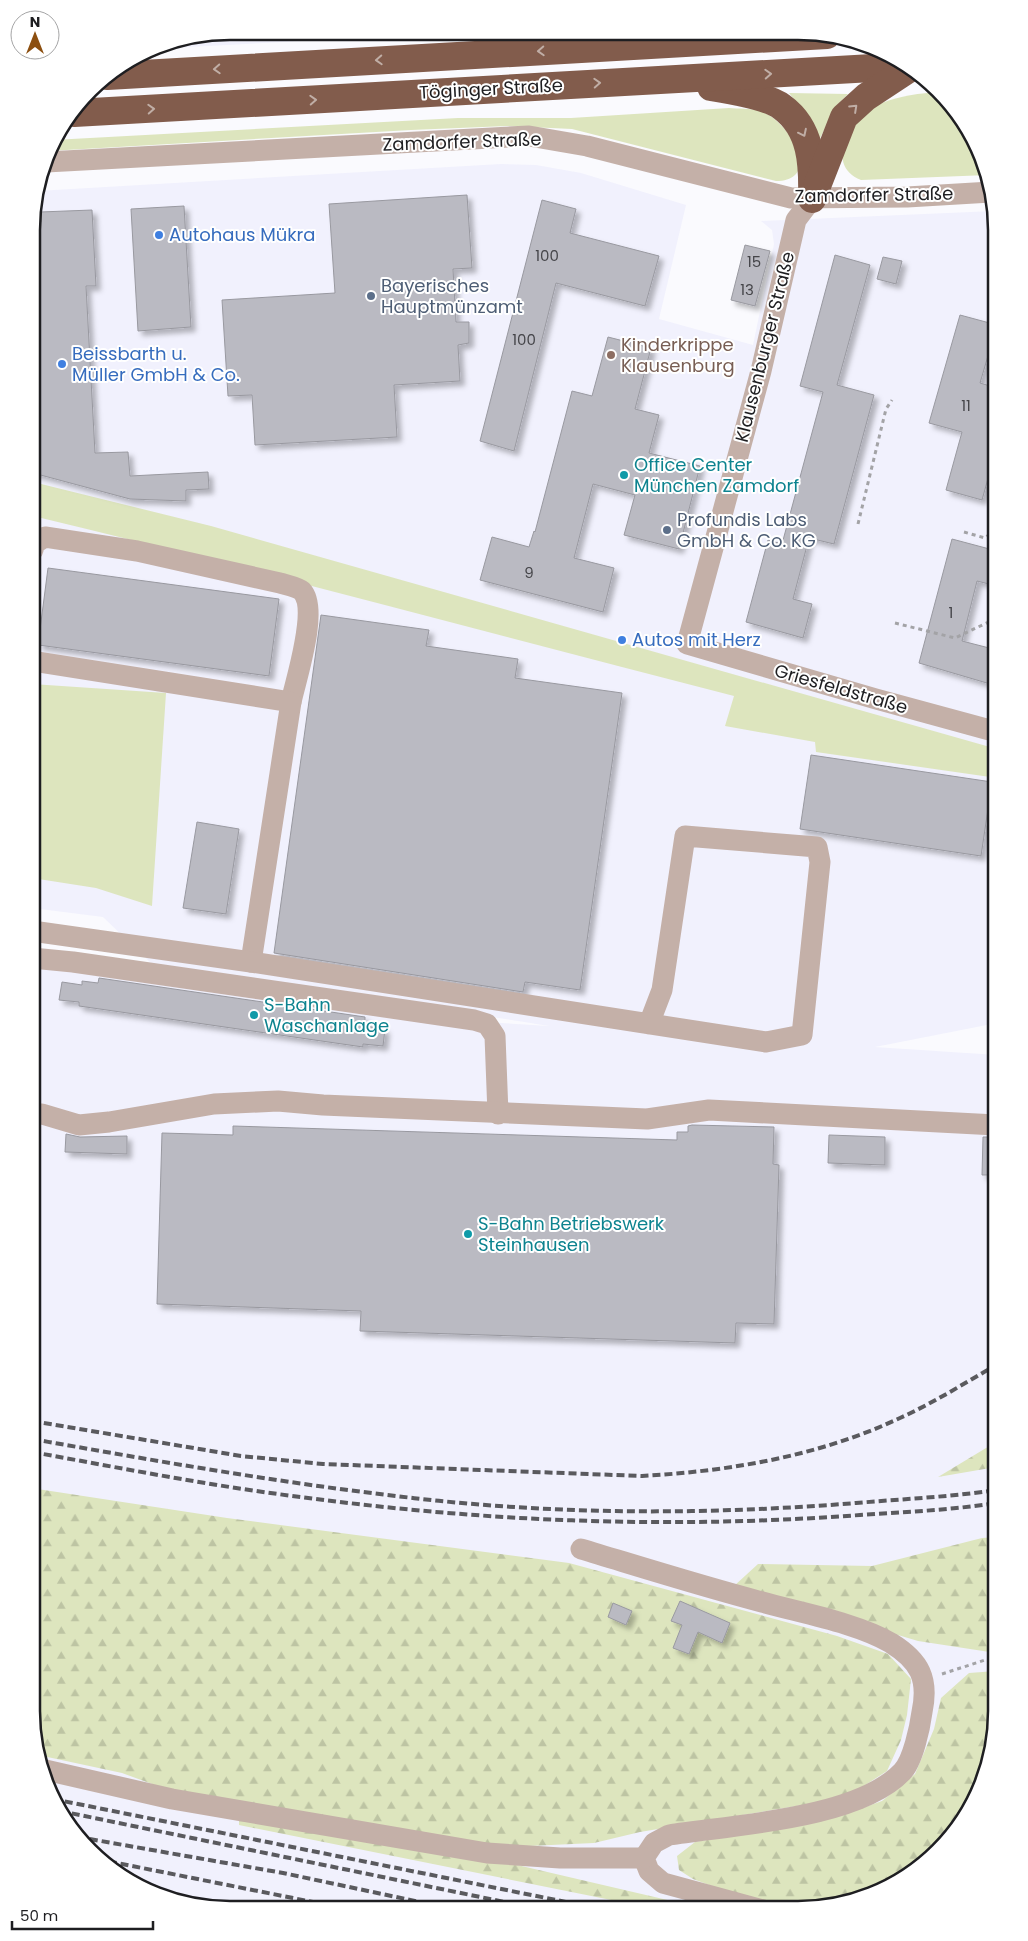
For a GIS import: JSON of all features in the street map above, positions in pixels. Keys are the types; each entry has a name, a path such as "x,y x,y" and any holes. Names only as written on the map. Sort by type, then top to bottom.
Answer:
{"highway":[{"name":"Töginger Straße","path":"119,75 703,40"},
{"name":"Töginger Straße","path":"80,113 897,68"},
{"path":"812,199 844,117 866,96 903,71"},
{"path":"667,79 746,93 782,106 803,130 810,151 812,199"}],"street":[{"name":"Zamdorfer Straße","path":"52,162 529,136 587,146 770,194 812,199 907,197 984,192"},
{"name":"Klausenburger Straße","path":"687,644 761,371 796,220 812,199"},
{"path":"40,540 45,537 54,538 147,553 280,583 301,590 307,600 309,616 291,702 252,962"},
{"name":"Griesfeldstraße","path":"687,644 876,700 988,730"},
{"path":"40,662 291,702"},
{"path":"40,932 252,962 649,1024 766,1042 802,1035 820,862 817,846 685,836 662,990 649,1024"},
{"path":"40,959 73,962 487,1024 495,1036 498,1114"},
{"path":"40,1114 79,1125 109,1122 214,1104 278,1101 498,1114 647,1119 709,1110 988,1125"},
{"path":"581,1549 846,1625 890,1643 914,1660 925,1682 925,1700 919,1731 904,1771 871,1796 837,1807 777,1820 669,1835 654,1843 644,1858"},
{"path":"50,1771 172,1799 487,1853 560,1858 644,1858"},
{"path":"644,1858 649,1872 663,1883 730,1901"}],"path":[{"path":"858,524 886,410 892,400"},
{"path":"964,532 985,538 988,535"},
{"path":"896,622 955,638 988,622"},
{"path":"925,1682 951,1670 988,1659"}],"shaded area":[{"path":"217,40 322,40 176,48"},
{"path":"501,164 536,165 581,173 686,205 659,319 753,345 774,244 772,230 761,221 987,211 988,1025 875,1047 988,1054 988,1724 982,1760 974,1784 963,1806 949,1827 914,1862 893,1876 871,1887 847,1895 811,1901 217,1901 181,1895 157,1887 135,1876 114,1862 79,1827 65,1806 54,1784 46,1760 40,1724 40,964 152,964 103,917 40,909 40,217 44,191","holes":["189,970 549,1026 424,1018"]}],"green space":[{"path":"789,93 848,94 837,105 819,140 804,111"},
{"path":"929,93 956,124 974,157 980,175 861,180 849,173 843,163 843,152 846,140 861,118 871,109 882,103"},
{"path":"729,108 760,111 771,116 790,136 797,149 800,161 798,171 791,178 776,181 572,129 507,126 58,151 63,139 458,118 571,118"},
{"path":"40,484 211,526 988,746 988,777 816,752 815,742 725,726 734,696 40,518"},
{"path":"40,685 166,693 152,906 96,888 40,879"},
{"path":"988,1447 988,1468 938,1477"},
{"path":"40,1489 227,1518 569,1563 837,1636 888,1654 911,1679 907,1715 901,1740 887,1771 845,1798 640,1832 594,1843 506,1847 174,1792 122,1773 45,1757 40,1724"},
{"path":"988,1538 988,1652 918,1641 734,1586 758,1564 872,1566"},
{"path":"988,1672 988,1724 982,1760 974,1784 963,1806 949,1827 923,1854 904,1869 871,1887 847,1895 811,1901 767,1901 728,1892 693,1879 679,1870 677,1856 695,1842 840,1816 882,1801 915,1774 934,1729 941,1698 969,1673"},
{"path":"239,1820 513,1864 672,1901 616,1901 239,1825"}],"building":[{"name":"Bayerisches Hauptmünzamt","path":"467,195 472,268 453,269 456,322 469,322 469,343 458,345 460,381 394,385 397,437 255,445 252,395 228,396 222,300 335,293 329,204"},
{"path":"542,200 576,209 570,233 659,256 645,306 556,283 514,451 480,441"},
{"path":"184,206 191,327 138,331 131,209"},
{"name":"Beissbarth u. Müller GmbH & Co.","path":"92,210 96,286 86,286 95,453 128,452 130,476 208,472 209,489 186,490 186,501 130,499 40,475 41,212"},
{"path":"745,245 770,251 755,306 731,300"},
{"path":"835,255 870,265 837,385 874,395 834,544 809,538 793,599 812,604 803,638 746,622 768,540 782,544 823,392 800,386"},
{"path":"883,257 902,261 896,284 877,279"},
{"path":"960,315 988,323 988,356 980,383 988,385 988,478 982,500 946,490 962,432 929,423"},
{"name":"Office Center München Zamdorf","path":"608,337 651,348 635,409 659,415 649,453 700,466 679,549 624,535 635,495 593,484 574,558 614,568 603,612 480,580 492,537 529,547 535,532 572,391 592,396"},
{"path":"952,539 988,549 988,584 977,581 962,641 988,648 988,683 919,663"},
{"path":"48,568 279,599 269,676 40,645 40,630"},
{"path":"321,615 429,630 426,646 518,659 515,678 622,693 580,990 525,982 523,992 274,953"},
{"path":"811,755 988,781 988,809 981,856 800,829"},
{"path":"197,822 239,829 226,914 183,908"},
{"name":"S-Bahn Waschanlage","path":"99,978 365,1017 365,1026 385,1029 383,1046 363,1044 363,1047 79,1006 79,1002 59,1000 62,982 82,985 82,981 98,983"},
{"name":"S-Bahn Betriebswerk Steinhausen","path":"233,1126 677,1140 677,1132 688,1132 688,1126 774,1127 773,1164 779,1165 774,1324 736,1323 735,1343 360,1331 361,1311 157,1304 162,1133 233,1135"},
{"path":"66,1134 80,1137 127,1136 127,1154 65,1152"},
{"path":"829,1135 885,1137 885,1165 828,1163"},
{"path":"983,1137 988,1137 988,1175 982,1175"},
{"path":"680,1601 730,1623 722,1643 698,1632 689,1654 673,1648 682,1625 671,1621"},
{"path":"613,1603 632,1611 626,1625 608,1617"}],"railway":[{"path":"40,1422 241,1456 323,1464 642,1476 708,1470 806,1452 869,1431 912,1412 988,1370"},
{"path":"40,1440 338,1489 441,1501 545,1509 700,1511 804,1507 926,1498 988,1491"},
{"path":"40,1453 267,1493 371,1506 580,1521 720,1522 911,1512 988,1504"},
{"path":"63,1801 561,1901"},
{"path":"69,1813 500,1901"},
{"path":"90,1839 283,1873 415,1901"},
{"path":"115,1863 308,1901"}],"place":[{"name":"Autohaus Mükra","path":"159,235"},
{"name":"Bayerisches Hauptmünzamt","path":"371,296"},
{"name":"Kinderkrippe Klausenburg","path":"611,355"},
{"name":"Beissbarth u. Müller GmbH & Co.","path":"62,364"},
{"name":"Office Center München Zamdorf","path":"624,475"},
{"name":"Profundis Labs GmbH & Co. KG","path":"667,530"},
{"name":"Autos mit Herz","path":"622,640"},
{"name":"S-Bahn Waschanlage","path":"254,1015"},
{"name":"S-Bahn Betriebswerk Steinhausen","path":"468,1234"}]}
